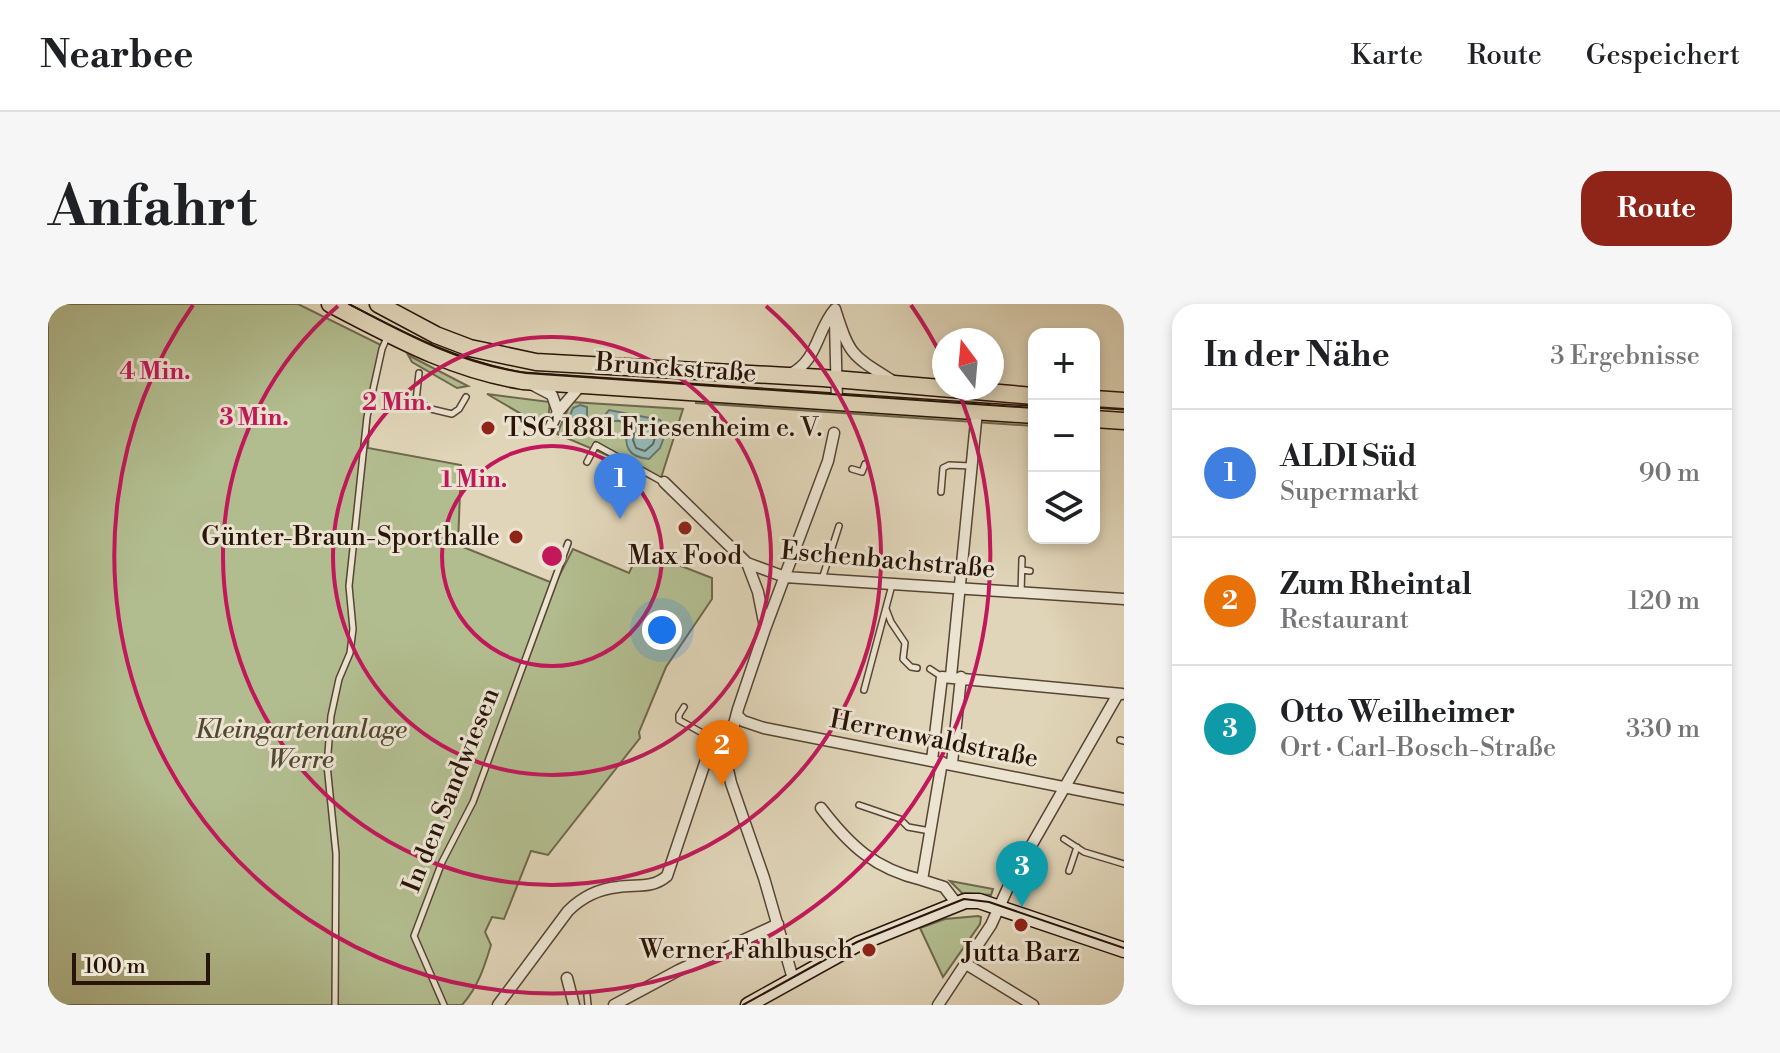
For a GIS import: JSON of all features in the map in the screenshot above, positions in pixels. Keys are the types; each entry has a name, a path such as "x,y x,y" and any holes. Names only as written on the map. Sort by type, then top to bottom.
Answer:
{"main road":[{"name":"Brunckstraße","path":"330,304 460,367 523,381 1028,415"},
{"name":"Brunckstraße","path":"378,304 436,335 503,357 619,368 836,379 1028,396"},
{"path":"1100,399 1124,401"},
{"path":"1100,419 1124,421"}],"street":[{"path":"785,376 798,370 811,356 835,306"},
{"path":"835,306 837,402"},
{"path":"835,306 848,348 861,361 899,385"},
{"path":"523,381 552,395 558,412"},
{"path":"551,426 558,412 581,385"},
{"path":"922,880 942,762 977,411"},
{"path":"793,979 727,765 729,743 765,629 831,462 834,433"},
{"name":"Eschenbachstraße","path":"664,482 747,563 785,577 1124,599"},
{"path":"747,563 758,592 765,629"},
{"path":"938,1005 999,908 1065,787 1121,694 951,677"},
{"path":"942,762 951,677"},
{"name":"Herrenwaldstraße","path":"738,716 743,721 764,728 1124,799"},
{"path":"498,1005 577,902 603,889 650,886 667,876 713,739 729,743"},
{"path":"821,808 857,850 879,865 944,887 957,904"},
{"path":"748,1005 858,944 957,904 979,901 1124,950"},
{"path":"614,1005 669,975 778,924"},
{"path":"966,964 1033,1005"},
{"path":"567,978 574,1005"}],"lane":[{"path":"335,1005 336,854 328,779 331,716 339,679 350,653 353,629 349,586 370,402 382,349 389,334"},
{"path":"419,373 416,401 431,409 452,414 466,397"},
{"name":"Eschenbachstraße","path":"587,462 596,445 664,482"},
{"path":"852,469 862,472 865,464"},
{"path":"941,492 943,468 949,465 972,466"},
{"path":"822,580 839,526"},
{"name":"In den Sandwiesen","path":"444,1005 414,936 442,862 473,802 568,543"},
{"path":"1020,560 1021,593"},
{"path":"1022,570 1030,571"},
{"path":"864,690 892,585"},
{"path":"886,608 905,643 903,659 911,667 917,668"},
{"path":"930,669 951,677"},
{"path":"684,707 679,720 713,739"},
{"path":"859,805 900,819 908,827 931,831"},
{"path":"1064,839 1124,864"},
{"path":"1069,871 1077,847"},
{"path":"587,995 588,1005"}],"green space":[{"name":"Kleingartenanlage Werre","path":"48,304 298,304 385,347 370,410 368,448 461,465 458,545 555,584 573,549 629,573 640,550 712,578 712,599 666,667 639,732 640,738 548,855 531,851 504,919 492,917 485,932 491,945 476,984 462,1005 48,1005"},
{"path":"408,355 468,386 457,388 412,362"},
{"path":"487,394 550,402 547,429"},
{"path":"697,397 1028,420 1028,426 696,403"},
{"path":"571,402 683,409 661,478 557,434"},
{"path":"950,881 993,889 991,895 962,893"},
{"path":"981,917 980,924 943,977 920,928 945,919"}],"water":[{"path":"580,405 587,407 587,417 592,421 600,421 609,410 660,420 667,429 660,448 649,459 636,456 627,446 627,428 620,421 611,421 598,431 573,429 568,421 573,408"}],"tram line":[{"path":"349,304 456,355 526,373 1028,408"},
{"path":"1100,407 1124,409"},
{"path":"743,1005 857,942 964,899 989,902 1124,948"}],"place":[{"name":"TSG 1881 Friesenheim e. V.","path":"488,428"},
{"name":"ALDI Süd","path":"620,519"},
{"name":"Max Food","path":"685,528"},
{"name":"Günter-Braun-Sporthalle","path":"516,537"},
{"name":"Zum Rheintal","path":"722,786"},
{"name":"Otto Weilheimer","path":"1022,907"},
{"name":"Jutta Barz","path":"1021,925"},
{"name":"Werner Fahlbusch","path":"869,950"}]}
